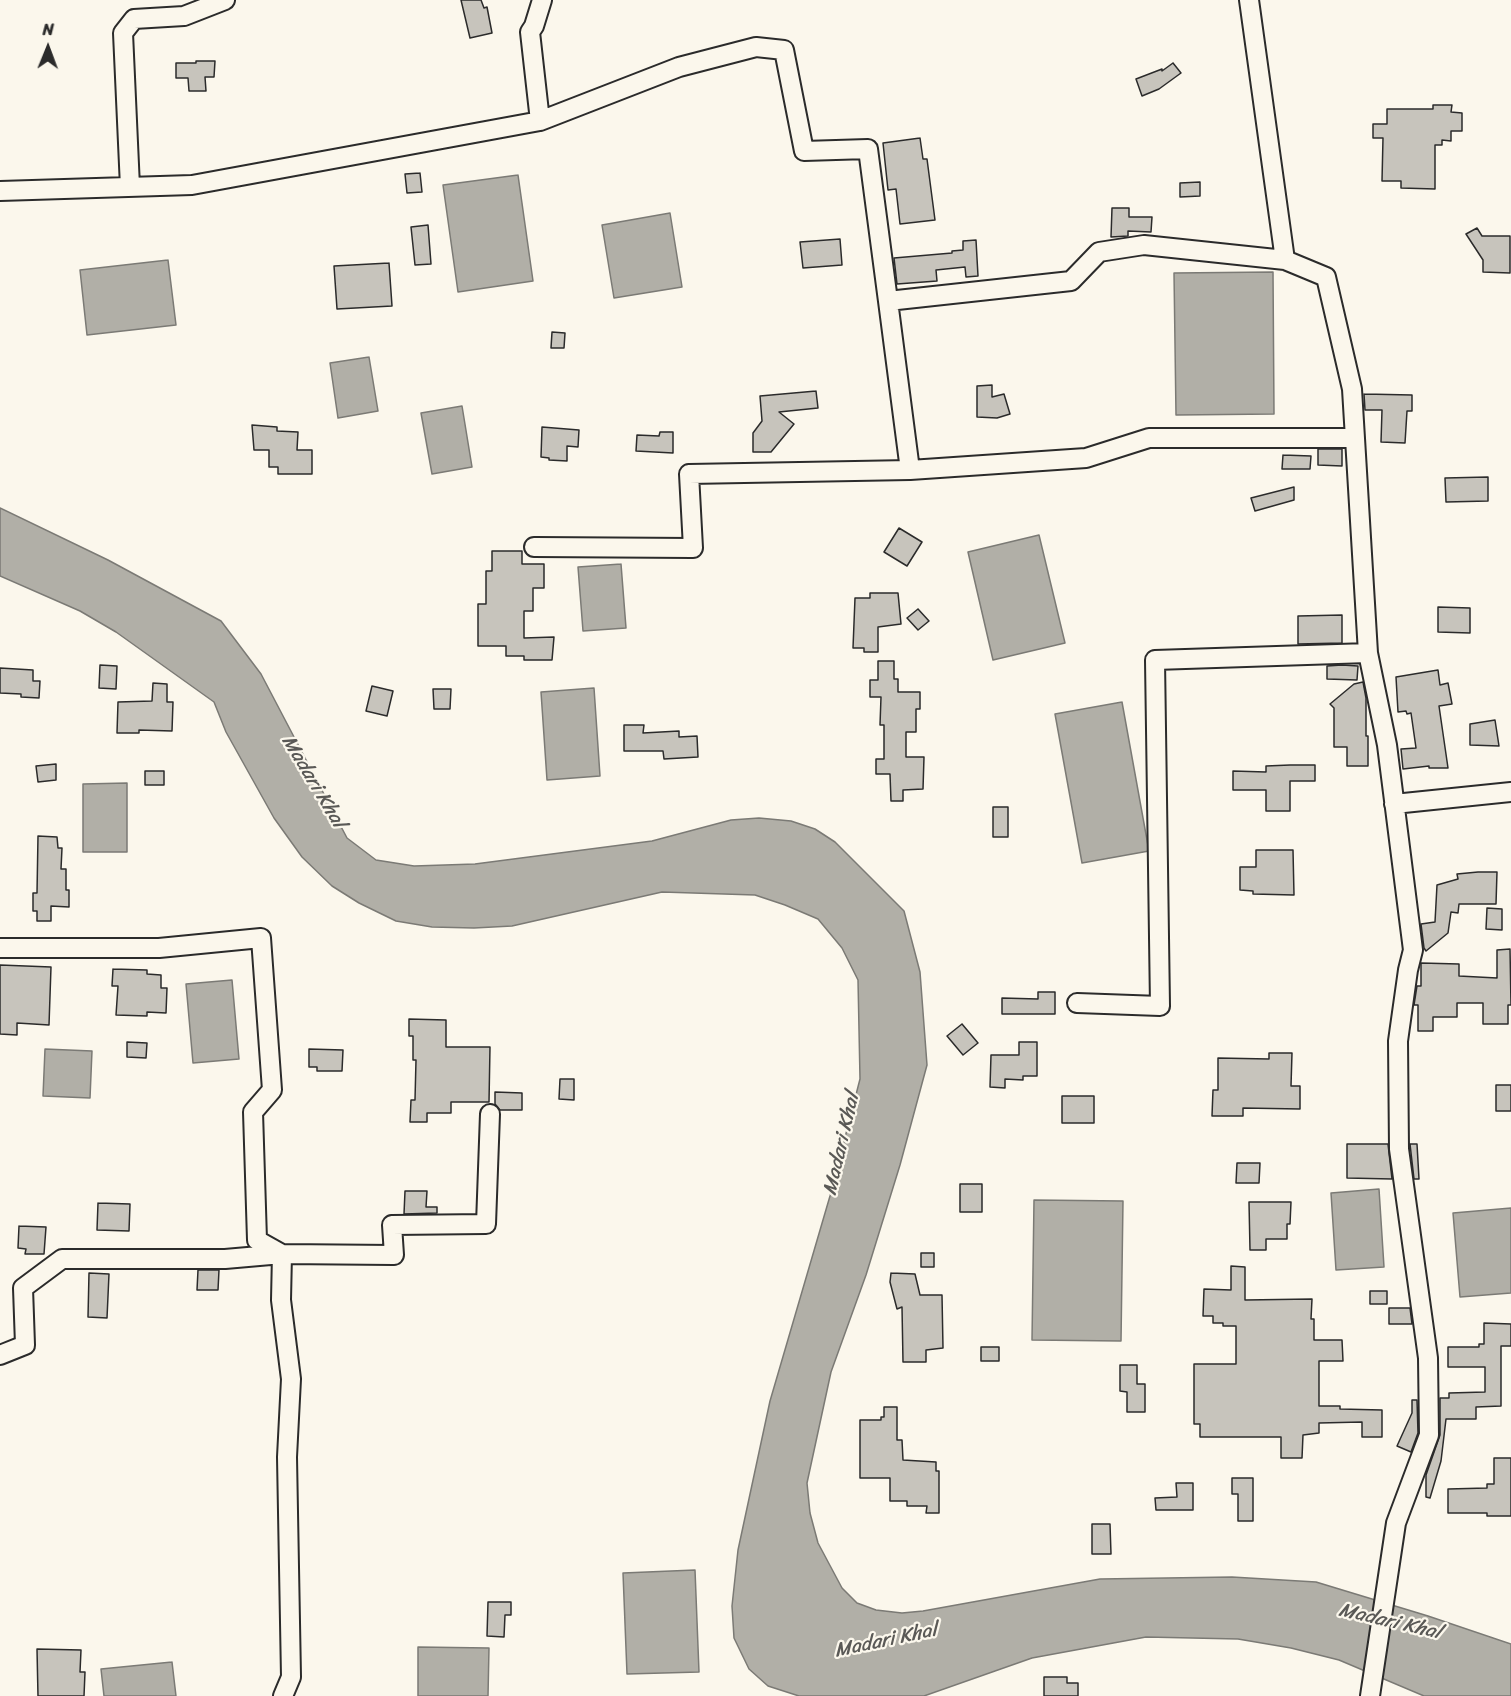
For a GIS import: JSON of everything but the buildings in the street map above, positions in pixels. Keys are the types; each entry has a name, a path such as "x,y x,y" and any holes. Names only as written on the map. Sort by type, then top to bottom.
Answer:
{"street":[{"path":"130,187 123,33 134,19 184,16 225,0"},
{"path":"540,121 530,32 542,0"},
{"path":"1249,0 1285,260"},
{"path":"0,191 192,185 540,121 679,67 756,47 784,50 804,151 868,149 910,470"},
{"path":"888,301 1071,281 1099,252 1144,245 1285,260 1326,277 1352,389 1368,653 1387,745 1413,950 1398,1041 1399,1149 1428,1358 1429,1435 1396,1523 1370,1696"},
{"path":"534,547 693,548 689,474 910,470 1086,458 1149,438 1355,438"},
{"path":"1077,1003 1160,1006 1155,660 1368,653"},
{"path":"1394,804 1511,792"},
{"path":"0,948 159,948 261,938 272,1090 253,1112 257,1240 282,1254"},
{"path":"0,1355 25,1345 23,1288 62,1258 225,1259 282,1254 394,1255 392,1225 486,1224 490,1114"},
{"path":"282,1254 281,1300 291,1379 287,1457 291,1677 283,1696"}],"water":[{"path":"518,175 533,281 458,292 443,185"},
{"path":"670,213 682,287 614,298 602,225"},
{"path":"168,260 176,325 87,335 80,270"},
{"path":"1273,272 1274,414 1176,415 1174,273"},
{"path":"369,357 378,411 338,418 330,363"},
{"path":"462,406 472,467 432,474 421,413"},
{"name":"Madari Khal","path":"0,508 108,560 221,621 261,674 347,838 376,860 414,866 475,864 652,841 731,820 759,818 791,821 815,829 835,842 904,911 920,972 927,1065 900,1165 866,1275 831,1372 807,1483 810,1513 818,1543 842,1588 857,1603 876,1610 902,1613 923,1611 1100,1579 1232,1577 1316,1582 1511,1644 1511,1696 1424,1696 1339,1660 1291,1648 1238,1639 1146,1637 1032,1658 924,1696 799,1696 768,1686 749,1669 734,1638 732,1606 738,1550 770,1401 830,1196 860,1079 858,980 842,948 818,919 755,895 662,892 512,926 474,928 432,927 396,921 359,903 332,886 302,857 274,818 226,732 214,702 116,632 80,611 0,576"},
{"path":"1039,535 1065,643 993,660 968,552"},
{"path":"621,564 626,628 583,631 578,567"},
{"path":"594,688 600,776 547,780 541,692"},
{"path":"1122,702 1149,851 1082,863 1055,714"},
{"path":"127,783 127,852 83,852 83,784"},
{"path":"232,980 239,1059 193,1063 186,984"},
{"path":"45,1049 92,1051 90,1098 43,1096"},
{"path":"1379,1189 1384,1267 1336,1270 1331,1193"},
{"path":"1034,1200 1123,1201 1121,1341 1032,1340"},
{"path":"1511,1208 1511,1293 1460,1297 1453,1213"},
{"path":"695,1570 699,1672 627,1674 623,1573"},
{"path":"418,1647 489,1648 488,1696 418,1696"},
{"path":"172,1662 176,1696 104,1696 101,1669"}]}
